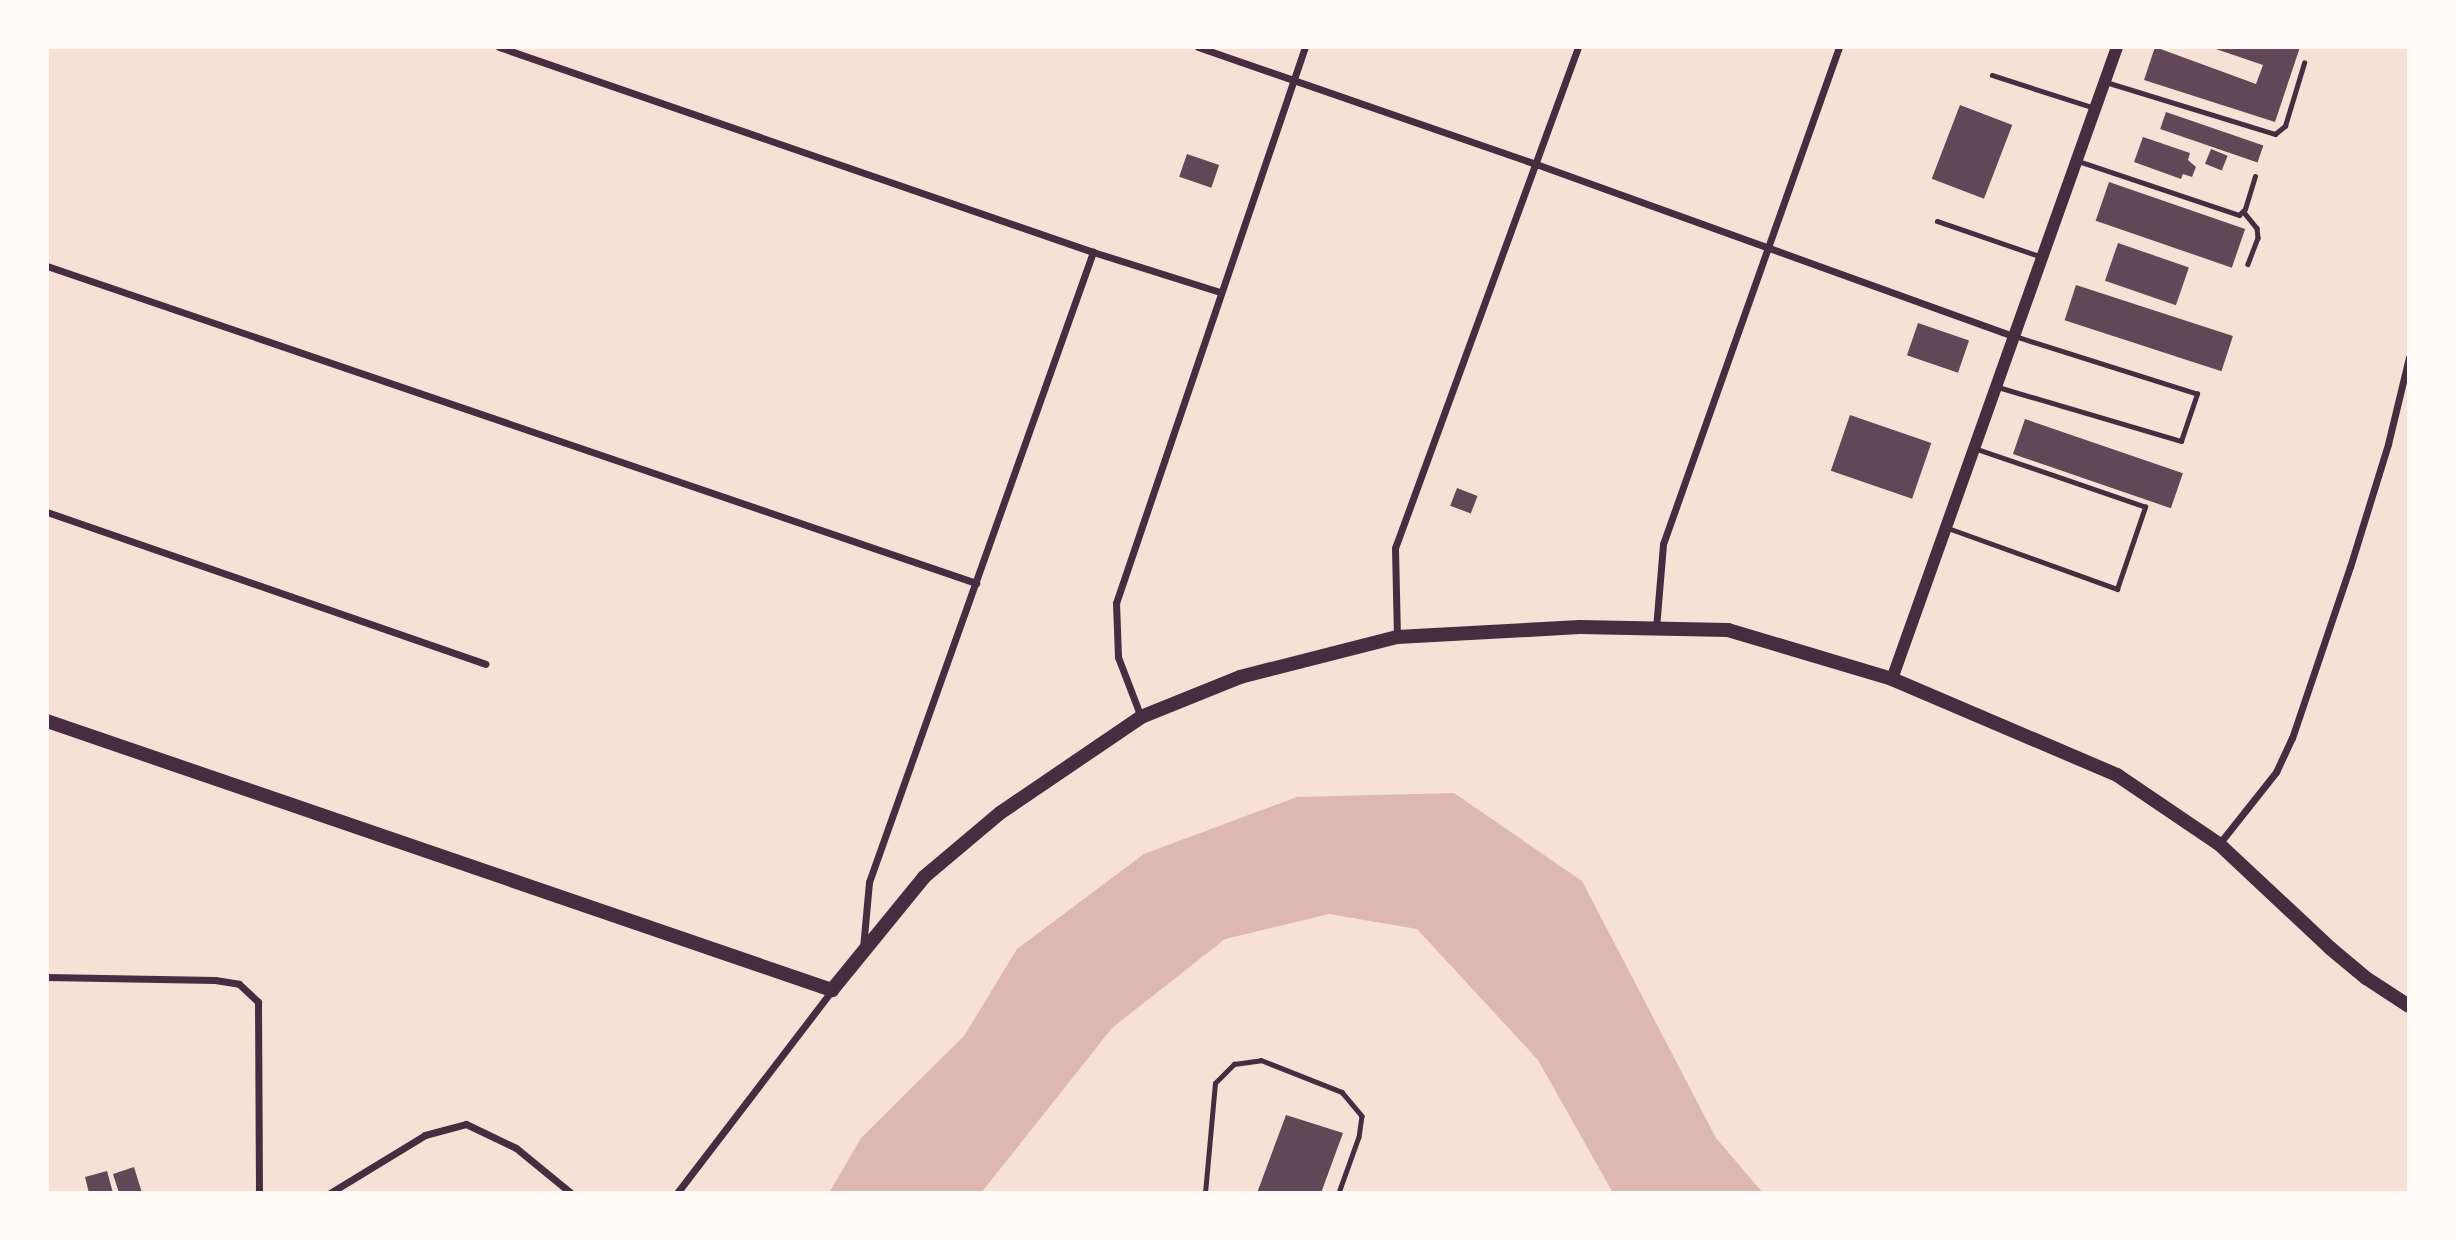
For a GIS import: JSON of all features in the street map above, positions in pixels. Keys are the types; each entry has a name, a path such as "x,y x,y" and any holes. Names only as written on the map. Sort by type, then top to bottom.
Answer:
{"main road":[{"path":"1892,679 2117,47"},
{"path":"47,721 832,990 924,877 1000,813 1141,718 1240,677 1397,637 1580,626 1728,630 1892,679 2117,775 2219,844 2330,948 2409,1006"}],"street":[{"path":"499,47 1093,252 1220,292"},
{"path":"1198,47 1770,247 2015,337"},
{"path":"1141,718 1118,657 1116,604 1305,47"},
{"path":"1397,637 1395,548 1578,47"},
{"path":"1656,628 1663,544 1839,47"},
{"path":"863,951 869,882 1093,252"},
{"path":"47,266 976,583"},
{"path":"2219,844 2276,772 2292,738 2384,456 2409,357"},
{"path":"47,512 485,664"},
{"path":"47,978 215,980 239,984 258,1002 259,1193"},
{"path":"677,1193 832,990"},
{"path":"330,1193 425,1135 466,1124 516,1149 571,1193"}],"lane":[{"path":"2105,81 2275,134 2285,126 2304,63"},
{"path":"1992,75 2096,108"},
{"path":"2077,161 2239,215 2243,211 2255,176"},
{"path":"2243,211 2257,228 2258,238 2248,264"},
{"path":"1937,221 2043,257"},
{"path":"1997,387 2181,441 2197,394 2015,337"},
{"path":"1947,528 2117,589 2145,506 1976,448"},
{"path":"1205,1193 1215,1083 1234,1065 1261,1060 1342,1092 1362,1116 1359,1137 1339,1193"}],"shaded area":[{"path":"1454,793 1582,881 1716,1138 1763,1193 1613,1193 1538,1060 1417,929 1329,914 1225,939 1112,1028 981,1193 829,1193 861,1138 964,1036 1017,949 1144,854 1297,797"}],"building":[{"path":"2155,47 2256,84 2263,65 2210,47 2300,47 2275,122 2144,80"},
{"path":"1960,105 2012,125 1984,199 1932,179"},
{"path":"2166,112 2263,146 2258,163 2160,129"},
{"path":"2143,137 2190,153 2188,160 2196,167 2192,177 2183,174 2181,179 2134,162"},
{"path":"2211,149 2228,156 2222,171 2205,164"},
{"path":"1187,154 1219,165 1211,188 1179,177"},
{"path":"2109,182 2245,229 2232,268 2096,221"},
{"path":"2118,243 2189,267 2176,305 2105,281"},
{"path":"2076,285 2233,336 2221,371 2065,320"},
{"path":"1918,323 1969,341 1958,373 1907,355"},
{"path":"1850,415 1931,443 1912,499 1831,471"},
{"path":"2025,419 2183,473 2171,508 2013,454"},
{"path":"1457,488 1478,496 1471,514 1450,506"},
{"path":"1286,1115 1343,1133 1321,1193 1257,1193"},
{"path":"134,1167 142,1193 119,1193 113,1174"},
{"path":"107,1171 113,1193 89,1193 85,1177"}]}
